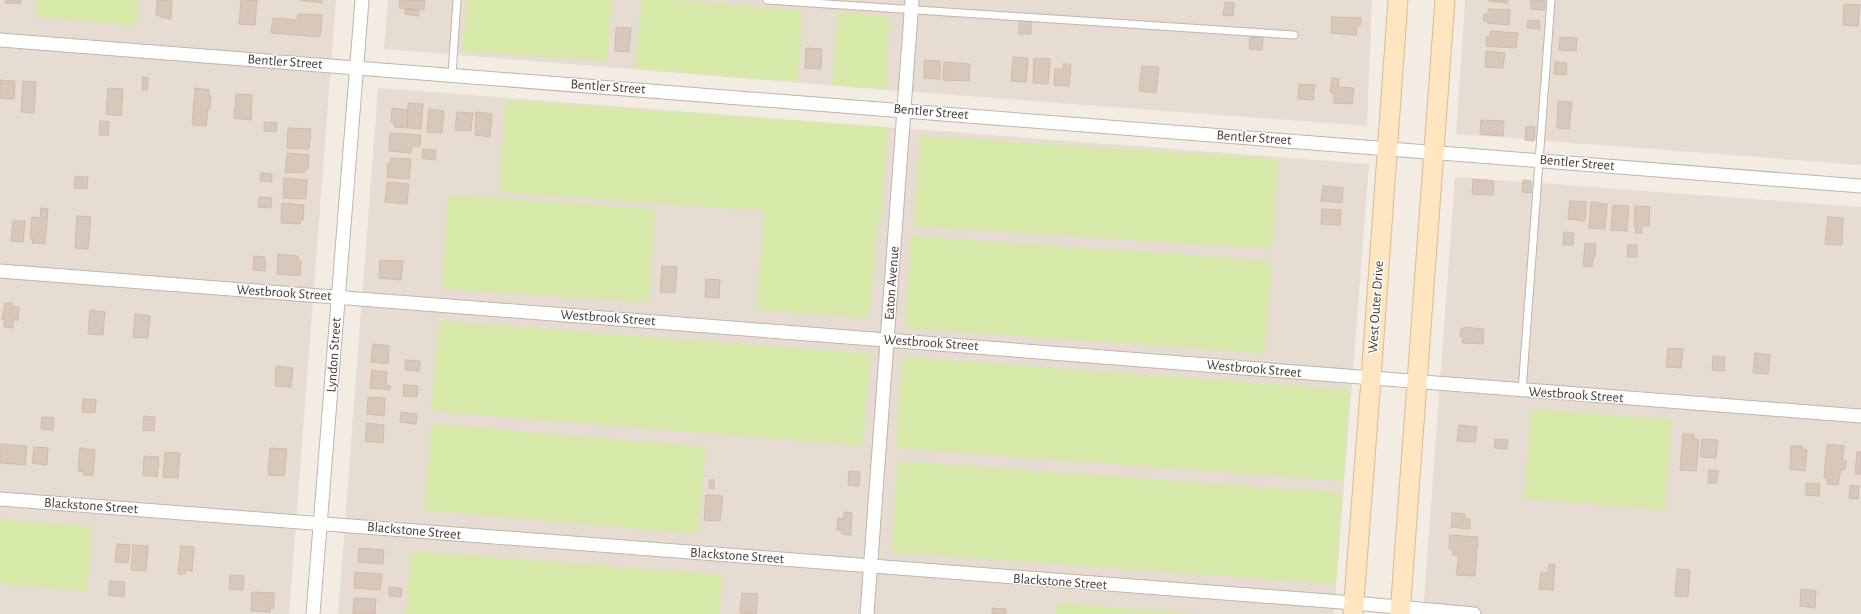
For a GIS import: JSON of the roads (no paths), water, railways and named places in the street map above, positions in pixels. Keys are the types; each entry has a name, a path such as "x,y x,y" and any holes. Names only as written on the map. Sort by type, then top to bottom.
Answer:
{"main road":[{"name":"West Outer Drive","path":"1353,609 1398,0"},
{"path":"1401,611 1445,0"}],"street":[{"name":"Lyndon Street","path":"313,614 362,0"},
{"name":"Eaton Avenue","path":"867,614 888,340 911,4"},
{"name":"Bentler Street","path":"0,40 1861,186"},
{"name":"Westbrook Street","path":"0,271 1418,383 1861,416"},
{"name":"Blackstone Street","path":"0,499 870,567 1353,609 1474,614"}],"lane":[{"path":"452,75 457,0"},
{"path":"767,0 911,4 1294,36"},
{"path":"1522,391 1551,0"}]}
